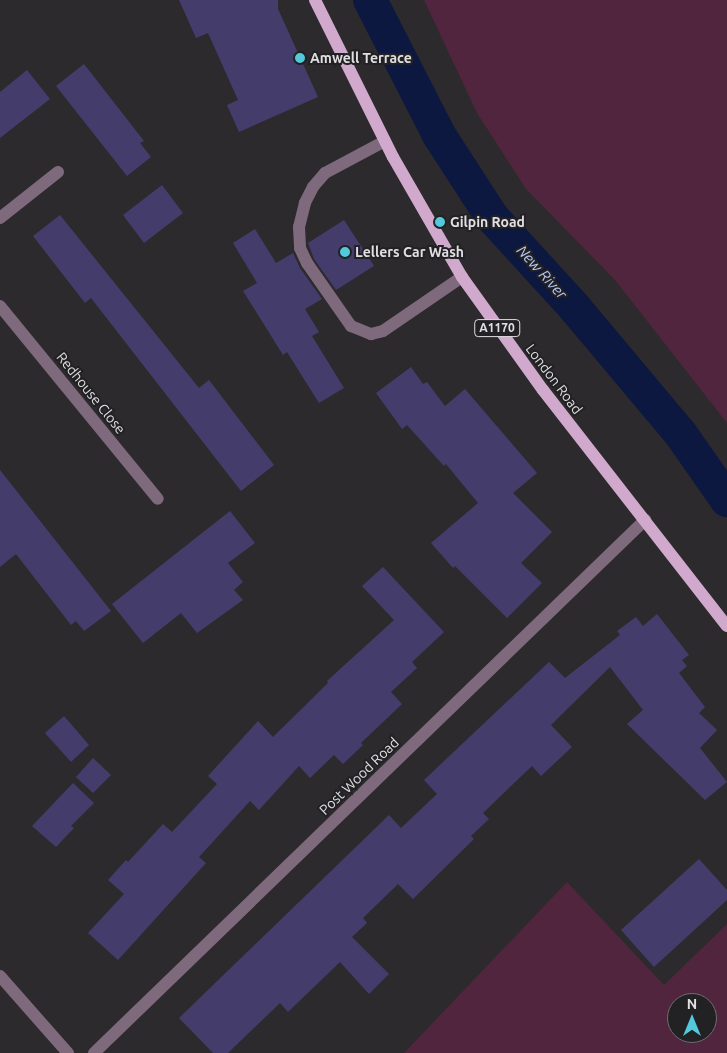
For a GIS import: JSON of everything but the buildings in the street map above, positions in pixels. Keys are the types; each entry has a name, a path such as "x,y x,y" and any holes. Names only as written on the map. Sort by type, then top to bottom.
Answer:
{"main road":[{"name":"London Road","path":"314,0 385,141 447,254 462,277 543,390 727,626"}],"street":[{"path":"385,141 325,174 313,188 305,203 299,227 300,248 307,263 351,326 371,334 383,331 462,277"},
{"path":"0,218 58,172"},
{"name":"Redhouse Close","path":"0,306 158,498"},
{"name":"Post Wood Road","path":"94,1053 645,520"},
{"path":"0,976 68,1053"}],"shaded area":[{"path":"424,0 727,0 727,423 615,280 526,189 477,113"},
{"path":"567,882 664,985 727,924 727,1053 404,1053"}],"waterway":[{"name":"New River","path":"370,0 439,135 492,217 575,308 680,433 727,500"}],"place":[{"name":"Amwell Terrace","path":"300,58"},
{"name":"Gilpin Road","path":"440,222"},
{"name":"Lellers Car Wash","path":"345,252"}]}
